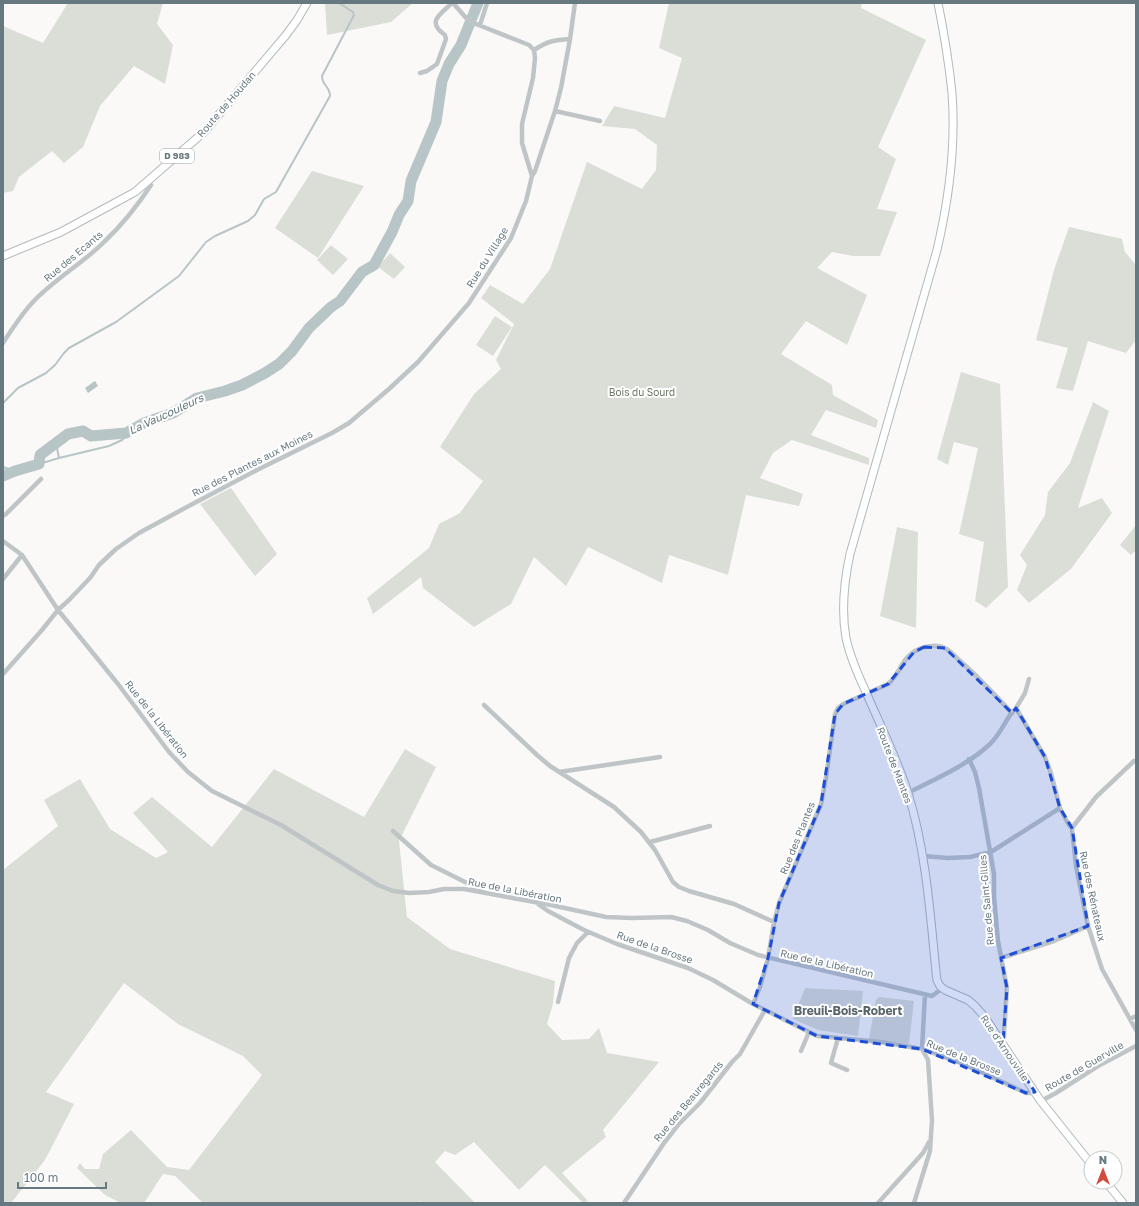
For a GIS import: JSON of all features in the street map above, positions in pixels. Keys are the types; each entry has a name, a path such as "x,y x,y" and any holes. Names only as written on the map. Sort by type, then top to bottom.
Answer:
{"main road":[{"name":"Route de Houdan","path":"3,256 61,232 136,192 204,132 286,35 307,3"},
{"name":"Route de Mantes","path":"938,3 948,56 953,113 951,167 946,211 933,263 850,554 844,582 843,605 847,643 858,676 908,793 923,856 937,977 939,984 943,988"},
{"name":"Rue d'Arnouville","path":"943,988 968,1000 984,1016 1034,1092 1083,1154"},
{"path":"1113,1190 1124,1203"}],"street":[{"path":"420,73 427,71 437,64 446,39 445,35 438,29 435,23 437,18 452,3 467,19 478,25 529,45 534,50 535,58 533,78 522,124 522,144 532,176"},
{"path":"478,25 487,3"},
{"name":"Rue du Village","path":"450,326 469,303 511,238 526,201 532,176 555,111 561,88 575,3"},
{"path":"534,50 545,43 570,39"},
{"path":"555,111 600,121"},
{"name":"Rue des Ecants","path":"3,343 32,303 104,242 125,220 151,185 148,182"},
{"name":"Rue des Plantes aux Moines","path":"3,674 58,610 116,549 139,533 250,473 332,433 349,423 418,362 450,326"},
{"path":"3,516 41,479"},
{"path":"3,541 22,555 3,579"},
{"name":"Rue de la Libération","path":"22,555 58,610 118,684 169,752 188,772 212,790 281,824 378,885 393,891 409,894 444,889 464,889 537,902 606,917 671,917 708,930 737,946 768,958 932,996 943,988"},
{"name":"Rue des Plantes","path":"753,1004 768,958 774,922 779,904 821,804 835,714 838,708 843,704 888,684 894,679 902,664 914,652 924,647 936,647 945,648 971,670 1012,713"},
{"path":"908,793 962,764 990,744 995,739 1025,693 1029,679"},
{"path":"484,705 537,755 559,772 614,807 641,832 650,842 673,882 679,887 734,904 774,922"},
{"name":"Rue des Rénateaux","path":"1016,708 1045,757 1060,808 1072,828 1076,866 1088,926 1102,970 1136,1030"},
{"path":"559,772 660,757"},
{"name":"Rue de Saint-Gilles","path":"970,759 979,788 991,852 994,874 994,897 998,941 1007,988 1004,1038 1001,1040"},
{"path":"1072,828 1096,797 1134,761"},
{"path":"923,856 948,858 991,852 1060,808"},
{"path":"650,842 710,826"},
{"path":"393,831 431,865 488,893"},
{"name":"Rue de la Brosse","path":"537,902 548,911 588,932 623,946 688,968 713,980 753,1004 817,1036 881,1042 922,1049 963,1064 1026,1092 1034,1092"},
{"path":"1001,958 1054,941 1088,926"},
{"path":"558,1002 569,958 577,943 588,932"},
{"path":"914,1203 930,1151 931,1137 932,1105 928,1060 922,1049 925,994"},
{"name":"Rue des Beauregards","path":"624,1203 664,1143 678,1125 700,1103 740,1054 765,1010"},
{"path":"1130,1019 1136,1016"},
{"path":"801,1051 810,1032"},
{"path":"838,1038 830,1063 846,1070"},
{"name":"Route de Guerville","path":"1042,1103 1098,1066 1136,1046"},
{"path":"878,1203 923,1153 928,1146 931,1137"}],"highlighted area":[{"path":"924,647 945,648 1012,713 1016,708 1045,757 1060,808 1072,828 1088,926 1001,958 1007,988 1003,1043 1035,1092 1026,1093 922,1049 817,1036 753,1004 768,958 779,903 821,804 835,714 843,704 888,684 914,652"}],"green space":[{"path":"68,3 163,3 157,24 173,45 165,84 134,66 100,106 83,147 64,163 52,151 19,177 13,191 3,193 3,26 43,43"},
{"path":"325,3 413,3 391,22 327,35"},
{"name":"Bois du Sourd","path":"669,3 862,3 861,8 926,40 878,147 896,159 877,209 897,212 880,256 853,256 832,252 817,268 867,295 847,345 806,321 781,354 832,385 833,395 878,420 876,428 826,410 811,435 869,458 869,465 792,440 773,453 760,478 803,494 799,506 746,495 728,575 669,555 662,583 588,547 566,586 534,557 511,604 474,627 423,588 421,577 373,614 367,598 429,548 439,524 460,513 483,481 440,447 474,394 501,369 496,360 514,324 481,298 490,285 523,304 550,269 587,162 642,189 656,170 657,145 635,129 602,126 614,106 665,118 682,58 659,48"},
{"path":"312,171 364,186 318,258 275,228"},
{"path":"1069,227 1122,239 1125,252 1136,265 1136,340 1126,353 1088,341 1073,391 1056,388 1068,348 1036,340 1054,270"},
{"path":"331,245 348,259 333,275 317,260"},
{"path":"390,253 405,267 394,279 378,267"},
{"path":"495,316 512,327 493,356 476,345"},
{"path":"961,372 1000,384 1008,587 986,608 975,601 984,542 959,534 978,448 954,442 948,465 937,459"},
{"path":"1093,402 1109,411 1078,508 1102,498 1112,513 1071,569 1029,603 1017,590 1027,565 1020,555 1045,515 1048,492 1070,463"},
{"path":"231,488 277,554 255,576 200,504"},
{"path":"1136,525 1136,550 1131,555 1120,545"},
{"path":"897,527 918,532 916,628 880,616"},
{"path":"405,749 436,767 399,841 407,917 450,949 555,981 553,1004 547,1024 562,1040 589,1039 599,1028 607,1053 659,1062 603,1130 606,1137 562,1173 588,1201 583,1203 545,1165 519,1190 474,1142 455,1155 445,1151 435,1162 475,1203 422,1203 419,1201 418,1203 203,1203 175,1176 163,1174 144,1203 121,1203 105,1195 77,1168 80,1163 85,1169 99,1169 103,1154 131,1130 167,1167 189,1170 262,1075 243,1056 178,1024 124,983 46,1092 74,1104 45,1160 11,1203 3,1203 3,870 58,826 44,800 80,779 110,829 156,858 168,852 133,813 152,797 212,847 274,769 364,817"},
{"path":"805,988 863,991 858,1036 818,1030 793,1019"},
{"path":"879,997 914,1001 909,1044 869,1039 876,1000"}],"shaded area":[{"path":"95,381 98,386 88,393 85,388"}],"waterway":[{"path":"3,403 18,388 46,373 55,365 69,348 116,322 179,276 206,242 215,236 248,221 255,215 264,199 276,192 330,96 329,90 323,82 322,76 354,15 353,12 339,3"},
{"name":"La Vaucouleurs","path":"3,476 39,464 40,455 68,434 83,431 91,436 126,433 144,423 173,413 197,398 242,385 279,364 292,351 309,328 331,307 340,301 362,272 374,265 392,232 399,215 408,201 411,181 436,122 442,81 449,64 461,45 478,3"},
{"path":"59,458 109,446 122,440 133,430"},
{"path":"39,464 59,458 56,443"},
{"path":"3,467 15,471"}],"district":[{"name":"Breuil-Bois-Robert","path":"848,1011"}]}
